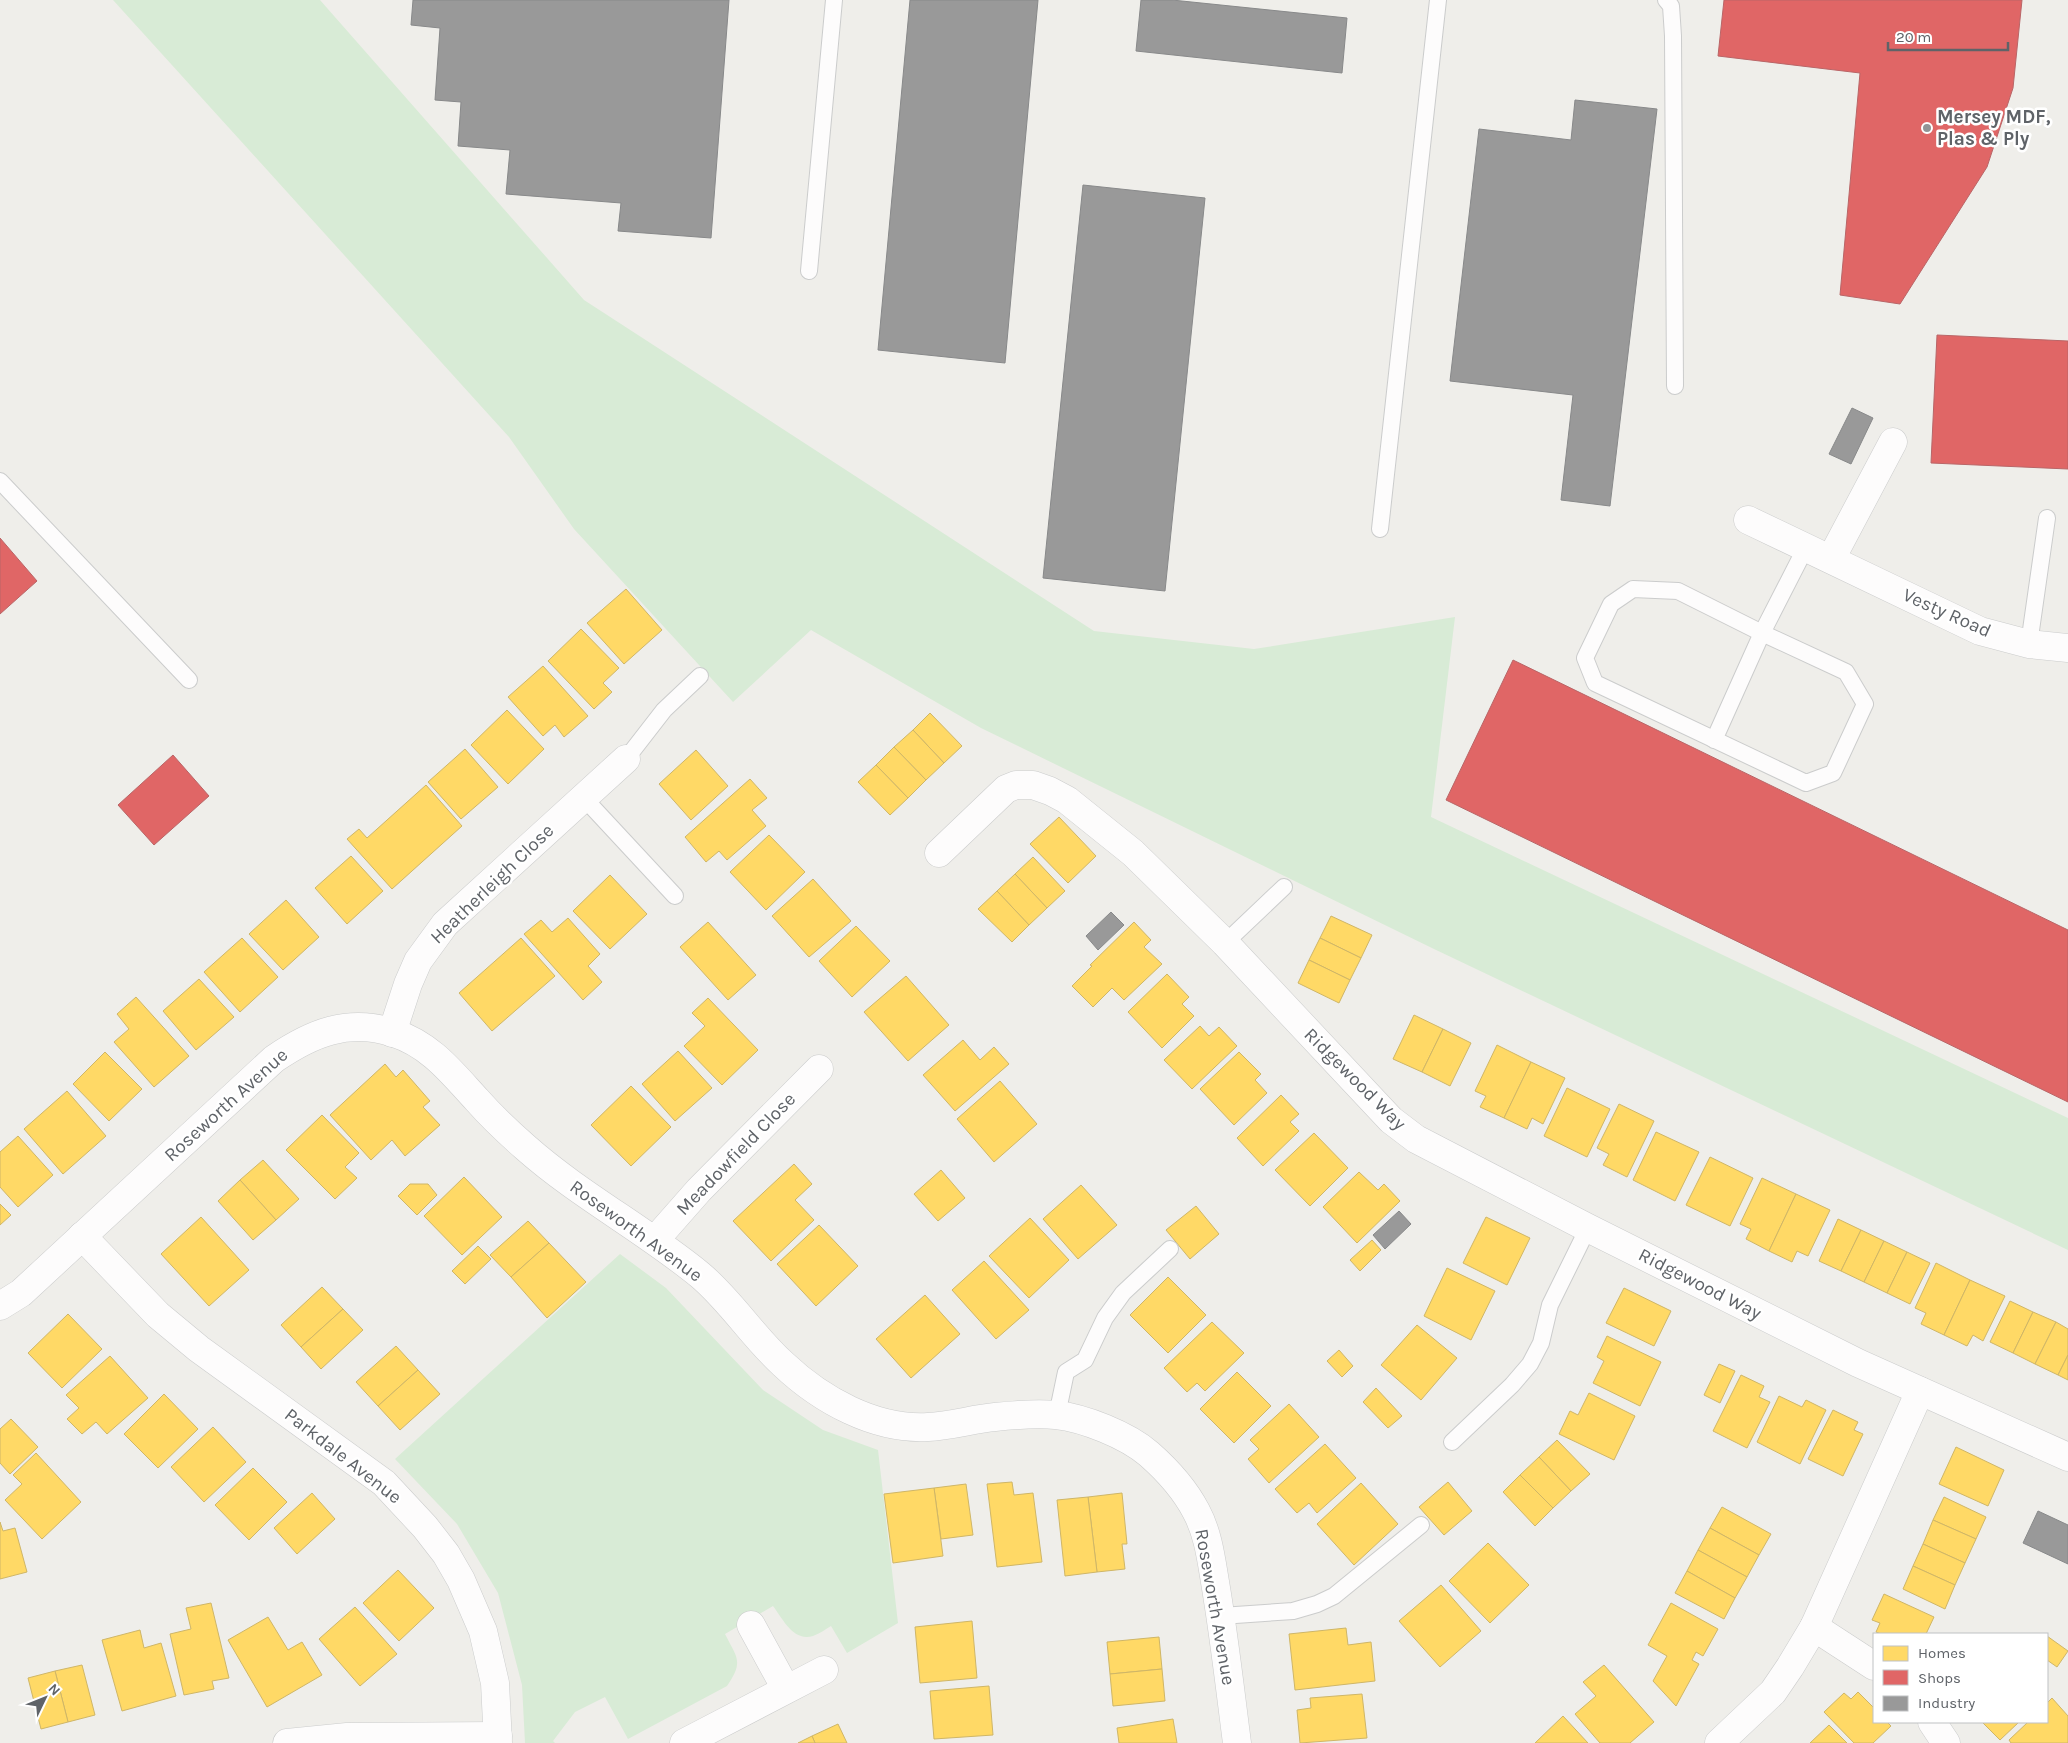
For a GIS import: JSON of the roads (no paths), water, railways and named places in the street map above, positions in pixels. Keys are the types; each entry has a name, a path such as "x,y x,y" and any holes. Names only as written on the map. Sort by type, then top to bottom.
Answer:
{"street":[{"path":"1831,559 1893,442"},
{"name":"Vesty Road","path":"1748,520 1980,631 2029,644 2068,648"},
{"name":"Heatherleigh Close","path":"392,1033 408,984 418,961 445,924 626,759"},
{"name":"Ridgewood Way","path":"939,853 1006,789 1016,785 1033,785 1067,800 1133,853 1224,943 1391,1120 1416,1139 1588,1228 1858,1363 2068,1457"},
{"name":"Roseworth Avenue","path":"0,1306 21,1293 274,1059 295,1044 318,1034 337,1029 362,1027 392,1033 419,1043 443,1062 479,1103 525,1147 553,1170 655,1240 703,1278 788,1369 806,1384 834,1402 863,1416 899,1425 927,1427 995,1416 1057,1415 1101,1427 1126,1438 1147,1453 1174,1479 1196,1510 1207,1538 1221,1616 1236,1743"},
{"name":"Meadowfield Close","path":"655,1240 699,1190 819,1070"},
{"name":"Parkdale Avenue","path":"82,1236 158,1315 199,1349 377,1478 402,1501 425,1527 446,1554 461,1580 483,1631 495,1683 498,1739"},
{"path":"1719,1743 1773,1692 1814,1627 1920,1391"},
{"path":"750,1625 786,1689"},
{"path":"1814,1627 1873,1665"},
{"path":"684,1743 824,1670"},
{"path":"1933,1723 1946,1743"},
{"path":"287,1743 347,1738 498,1739"}],"lane":[{"path":"810,271 834,0"},
{"path":"1380,529 1438,0"},
{"path":"1666,0 1671,6 1674,36 1675,386"},
{"path":"0,481 189,680"},
{"path":"2029,644 2046,518"},
{"path":"1714,740 1762,633 1806,547"},
{"path":"1633,589 1678,591 1762,633 1846,672 1865,704 1833,773 1806,783 1594,683 1586,658 1611,604 1633,589"},
{"path":"626,759 664,710 700,676"},
{"path":"583,797 675,896"},
{"path":"1224,943 1284,887"},
{"path":"1452,1442 1512,1385 1530,1364 1541,1343 1550,1304 1588,1228"},
{"path":"1057,1415 1066,1372 1085,1360 1105,1318 1123,1293 1170,1249"},
{"path":"1221,1616 1293,1611 1317,1604 1334,1596 1421,1525"}],"place":[{"name":"Mersey MDF, Plas & Ply","path":"1927,128"}]}
